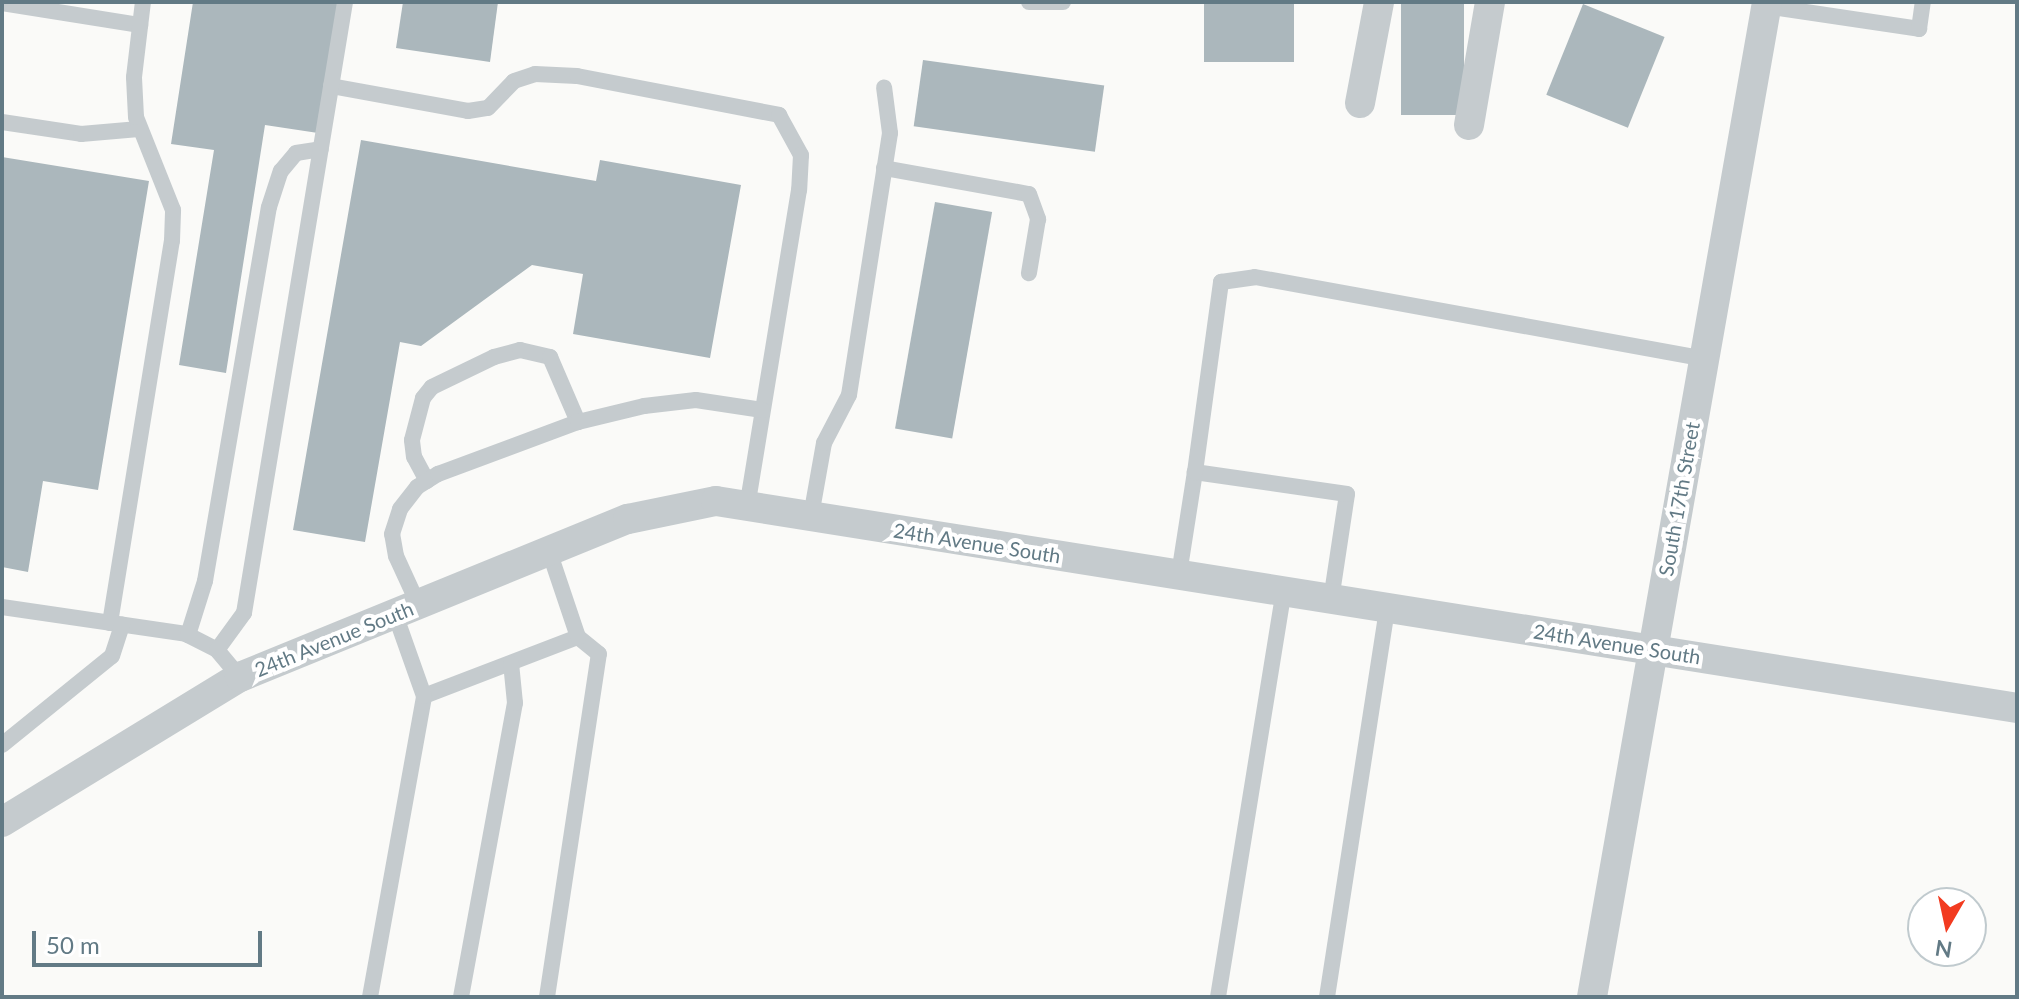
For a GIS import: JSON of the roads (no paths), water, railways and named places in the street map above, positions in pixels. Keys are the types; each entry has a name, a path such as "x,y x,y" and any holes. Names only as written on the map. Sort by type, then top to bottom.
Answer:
{"street":[{"path":"1360,103 1379,2"},
{"path":"1469,125 1490,2"},
{"name":"South 17th Street","path":"1592,997 1765,3"},
{"name":"24th Avenue South","path":"2,822 240,677 628,519 716,501 2017,708"}],"lane":[{"path":"2,745 112,656 172,241 173,210 139,129 134,77 143,2"},
{"path":"217,650 244,613 345,2"},
{"path":"1029,2 1063,2"},
{"path":"1765,3 1919,29 1923,2"},
{"path":"2,3 140,25"},
{"path":"331,86 468,111 488,108 514,81 535,74 577,76 779,115 801,155 747,506"},
{"path":"811,516 824,443 849,395 890,133 884,87"},
{"path":"2,122 81,134 139,129"},
{"path":"188,635 205,581 269,207 281,171 296,153 321,149"},
{"path":"884,168 1029,194 1038,219 1029,273"},
{"path":"1179,574 1221,282 1255,277 1704,359"},
{"path":"427,481 414,457 412,440 423,398 432,387 494,357 520,350 550,357 578,422"},
{"path":"370,997 424,696 392,534 400,509 427,481 578,422 678,400 762,410"},
{"path":"1195,472 1347,494 1331,600"},
{"path":"547,997 599,654 578,637 549,551"},
{"path":"1218,997 1284,591"},
{"path":"2,607 188,635 217,650 240,677"},
{"path":"1327,997 1387,609"},
{"path":"424,696 578,637"},
{"path":"461,997 515,703 511,663"}]}
